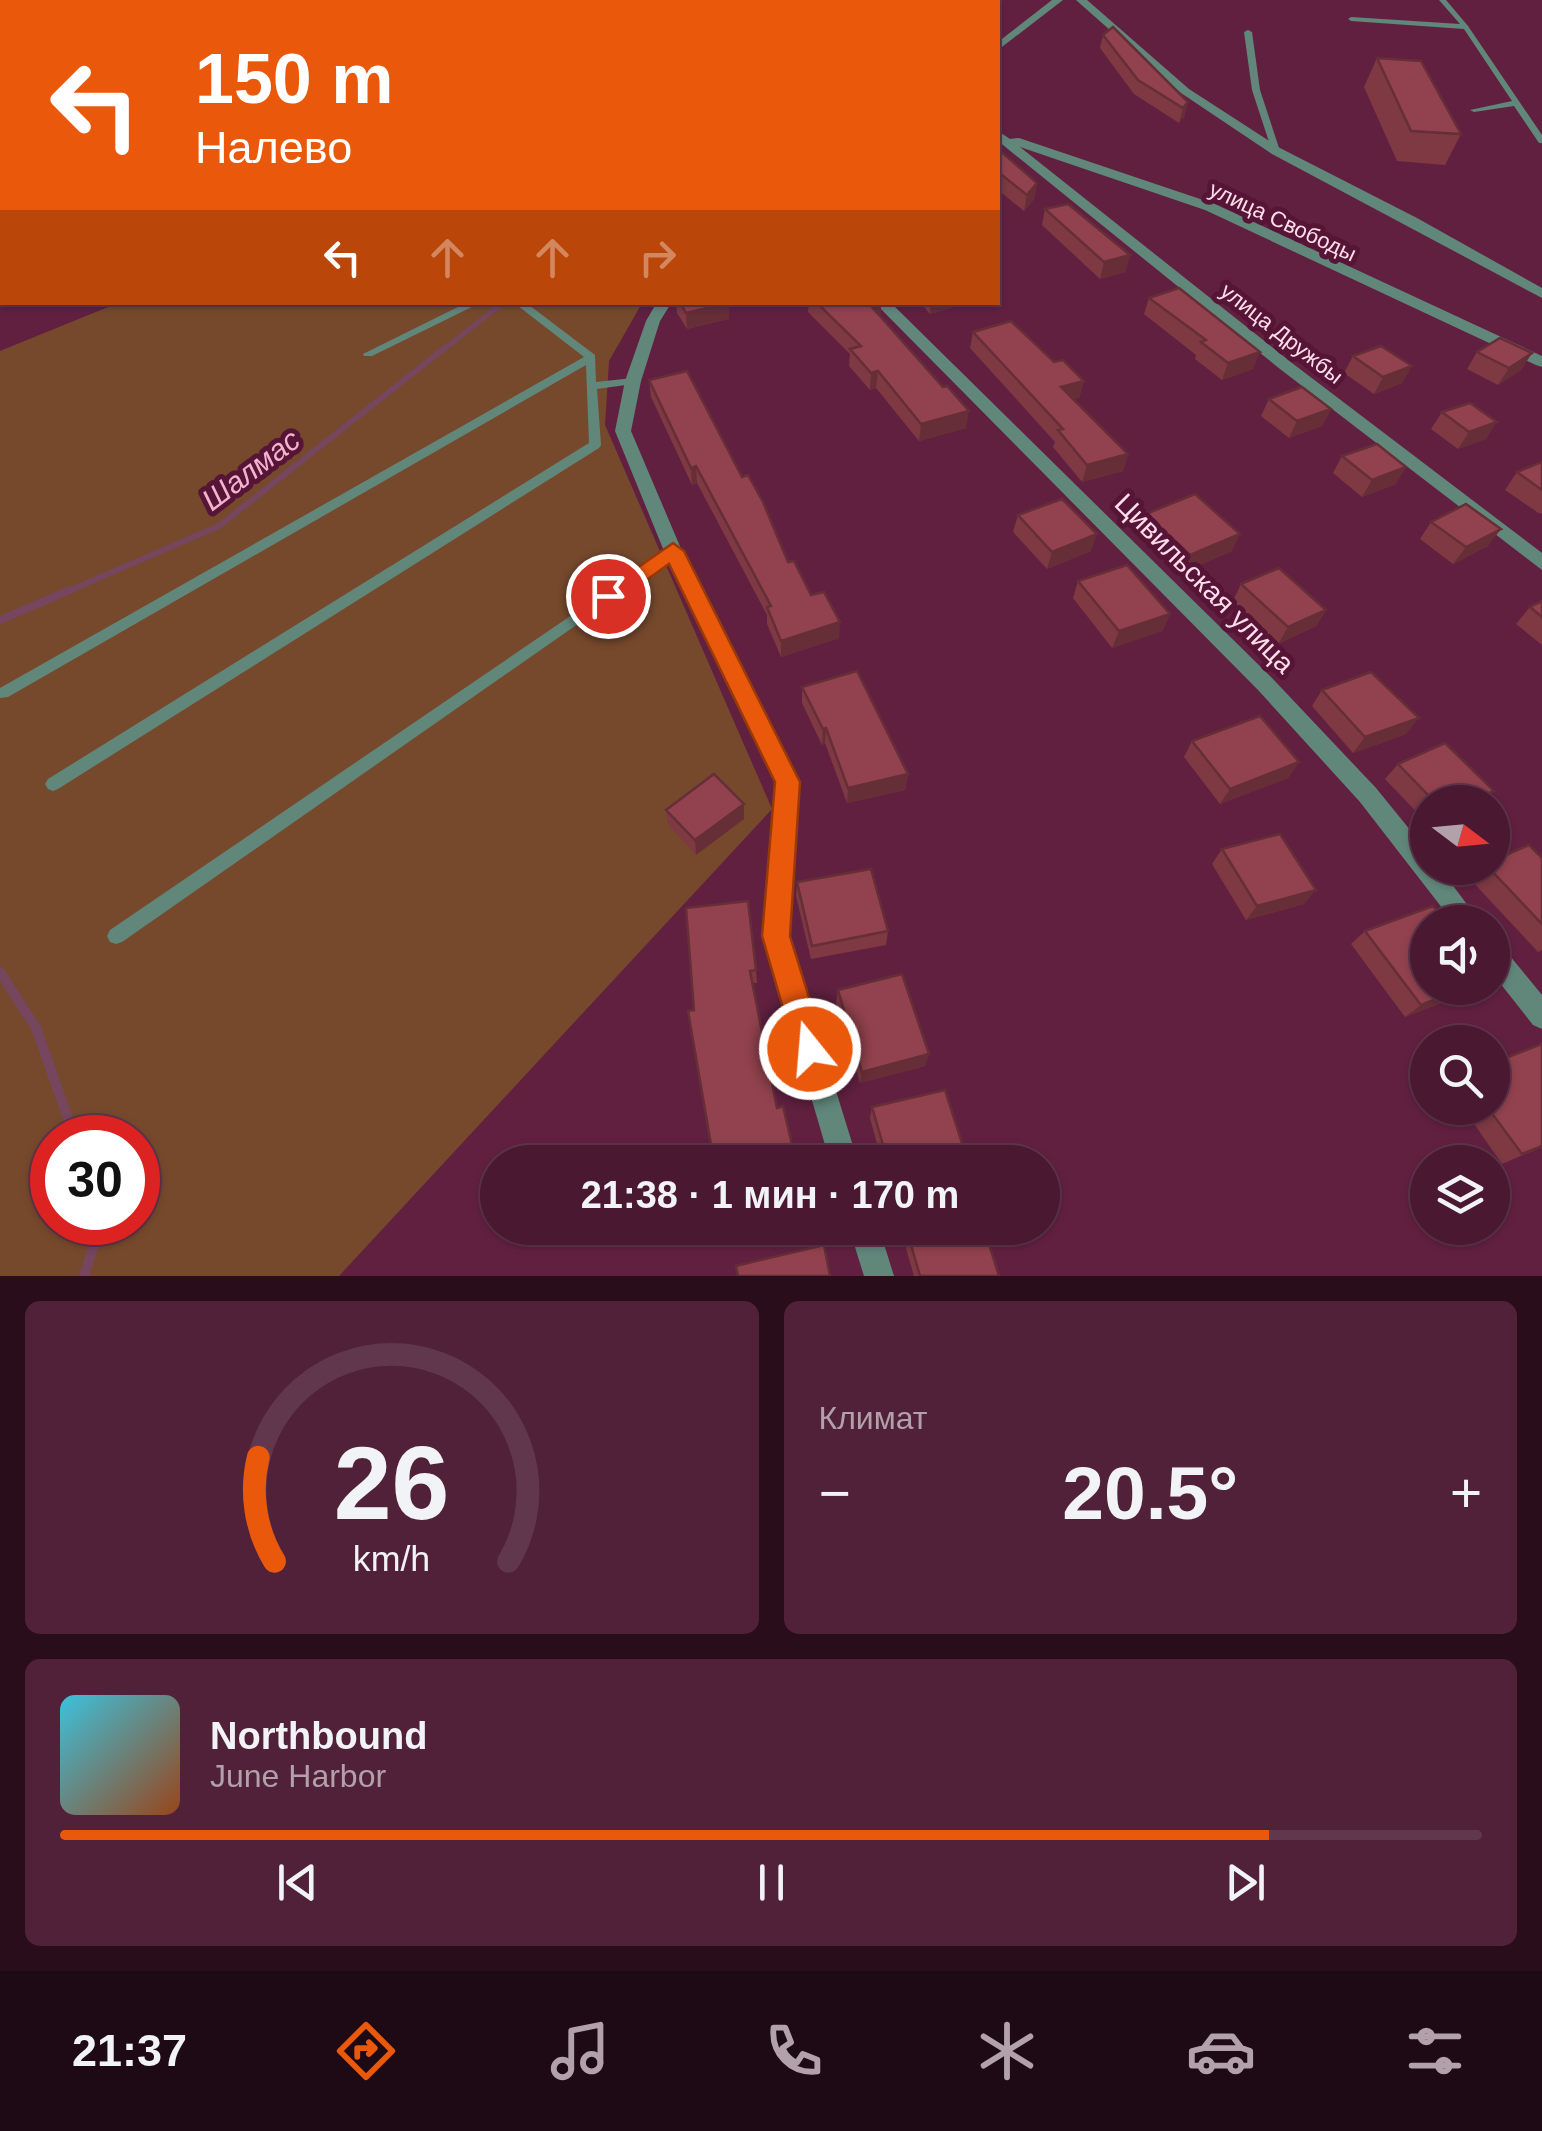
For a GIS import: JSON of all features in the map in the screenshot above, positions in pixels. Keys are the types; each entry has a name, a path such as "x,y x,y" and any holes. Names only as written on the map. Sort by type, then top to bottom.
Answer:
{"street":[{"path":"1000,45 1058,0"},
{"path":"1081,0 1185,91 1276,151 1412,220 1542,294"},
{"name":"улица Свободы","path":"1000,137 1210,207 1542,362"},
{"name":"улица Дружбы","path":"1000,138 1286,366 1542,562"},
{"path":"663,305 653,321 633,381 623,431 673,551 787,782 776,936 839,1145"},
{"name":"Цивильская улица","path":"885,305 1265,684 1368,795 1455,905"},
{"path":"1510,976 1542,1016"},
{"path":"869,1245 879,1276"}],"lane":[{"path":"1442,0 1466,27 1542,141"},
{"path":"1351,19 1466,27"},
{"path":"1248,32 1256,90 1276,151"},
{"path":"1474,110 1516,104"},
{"path":"368,354 471,305"},
{"path":"522,305 591,357"},
{"path":"54,784 596,446 591,357"},
{"path":"3,694 591,357"},
{"path":"592,386 633,381"},
{"path":"116,936 673,551"}],"shaded area":[{"path":"113,305 641,305 609,361 605,425 772,809 339,1276 0,1276 0,351"}],"building":[{"path":"1113,27 1188,102 1183,108 1138,80 1103,35"},
{"path":"1377,58 1421,61 1461,134 1411,131"},
{"path":"1000,151 1037,183 1027,195 1000,174"},
{"path":"1068,204 1130,255 1104,262 1045,209"},
{"path":"1179,288 1260,352 1228,363 1201,342 1206,340 1149,298"},
{"path":"682,305 720,305 686,313"},
{"path":"819,305 881,305 872,307 969,411 921,424 878,371 871,373 850,349 861,346"},
{"path":"1011,321 1054,362 1063,360 1084,381 1061,387 1128,454 1087,465 1058,430 1063,429 973,332"},
{"path":"1500,338 1532,353 1509,368 1477,352"},
{"path":"1381,346 1412,366 1383,377 1353,356"},
{"path":"687,371 742,477 748,475 763,502 788,562 794,561 811,595 824,592 840,622 781,641 767,607 771,606 696,466 691,468 649,380"},
{"path":"1302,387 1331,409 1297,421 1269,399"},
{"path":"1470,403 1497,422 1469,432 1442,412"},
{"path":"1377,444 1406,467 1372,480 1342,456"},
{"path":"1542,462 1542,490 1517,472"},
{"path":"1195,494 1240,534 1190,555 1146,514"},
{"path":"1062,499 1097,534 1052,552 1018,515"},
{"path":"1466,504 1501,529 1466,547 1431,522"},
{"path":"1127,565 1170,614 1119,631 1078,581"},
{"path":"1279,568 1326,610 1288,627 1241,584"},
{"path":"1542,601 1542,617 1530,607"},
{"path":"857,671 908,774 848,788 826,728 823,729 802,687"},
{"path":"1371,672 1419,718 1365,737 1322,690"},
{"path":"1260,716 1299,762 1230,789 1192,741"},
{"path":"1445,743 1488,785 1418,785 1398,764"},
{"path":"714,774 744,804 695,840 666,810"},
{"path":"1280,834 1316,890 1257,906 1222,849"},
{"path":"1529,845 1542,858 1542,924 1505,885 1510,885 1510,853"},
{"path":"871,869 888,931 812,946 797,882"},
{"path":"748,901 756,970 750,971 777,1108 783,1106 792,1145 711,1145 688,1011 694,1010 686,908"},
{"path":"1410,914 1410,990 1365,931"},
{"path":"902,974 929,1054 862,1072 838,990"},
{"path":"1542,1044 1542,1146 1522,1154 1501,1125 1510,1125 1510,1056"},
{"path":"945,1090 963,1145 883,1145 872,1107"},
{"path":"824,1245 830,1276 738,1276 736,1266"},
{"path":"911,1245 989,1245 999,1276 920,1276"}],"waterway":[{"name":"Шалмас","path":"443,350 500,305"},
{"name":"Шалмас","path":"64,593 219,526 446,347"},
{"name":"Шалмас","path":"0,620 70,590"},
{"name":"Шалмас","path":"0,972 36,1028 67,1115"},
{"name":"Шалмас","path":"84,1276 94,1245"}],"route":[{"path":"608,596 673,551 787,782 776,936 810,1049"}]}
